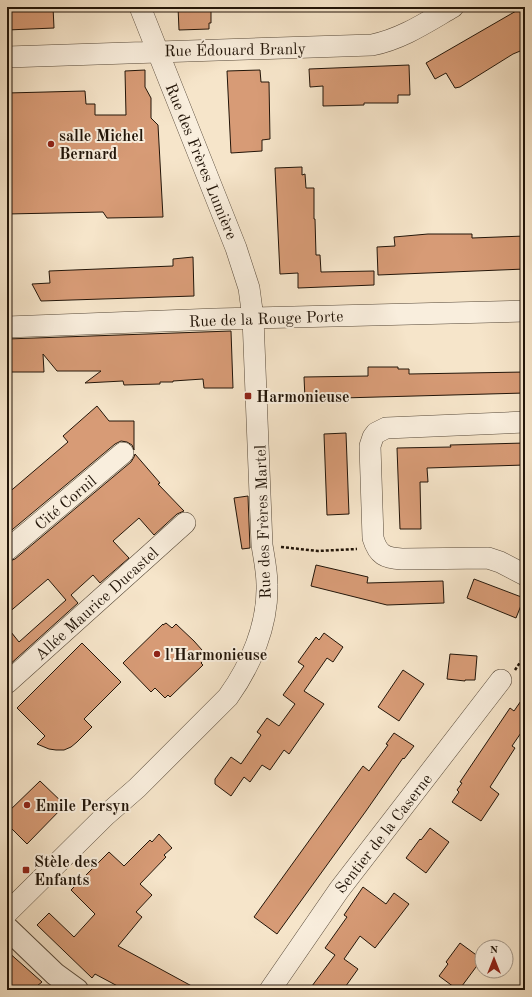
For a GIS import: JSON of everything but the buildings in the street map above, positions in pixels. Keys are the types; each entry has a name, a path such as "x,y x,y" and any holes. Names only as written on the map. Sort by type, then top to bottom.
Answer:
{"street":[{"name":"Rue des Frères Lumière","path":"140,7 236,248 249,288 253,318"},
{"name":"Rue Édouard Branly","path":"7,57 372,45 394,40 454,7"},
{"name":"Rue de la Rouge Porte","path":"7,327 253,318 525,311"},
{"name":"Rue des Frères Martel","path":"7,913 106,815 152,774 218,707 236,685 249,662 262,625 267,587 267,576 262,545 253,318"},
{"path":"525,422 391,427 376,433 371,441 369,451 372,532 376,548 384,555 395,558 488,558 500,562 525,575"},
{"name":"Cité Cornil","path":"7,550 123,453"},
{"name":"Allée Maurice Ducastel","path":"7,683 185,523"},
{"name":"Sentier de la Caserne","path":"270,990 339,890 501,680"},
{"path":"7,928 68,988"}],"path":[{"path":"262,545 318,551 376,548"}],"place":[{"name":"salle Michel Bernard","path":"51,144"},
{"name":"Harmonieuse","path":"248,396"},
{"name":"l'Harmonieuse","path":"157,654"},
{"name":"Emile Persyn","path":"27,805"},
{"name":"Stèle des Enfants","path":"26,870"}]}
